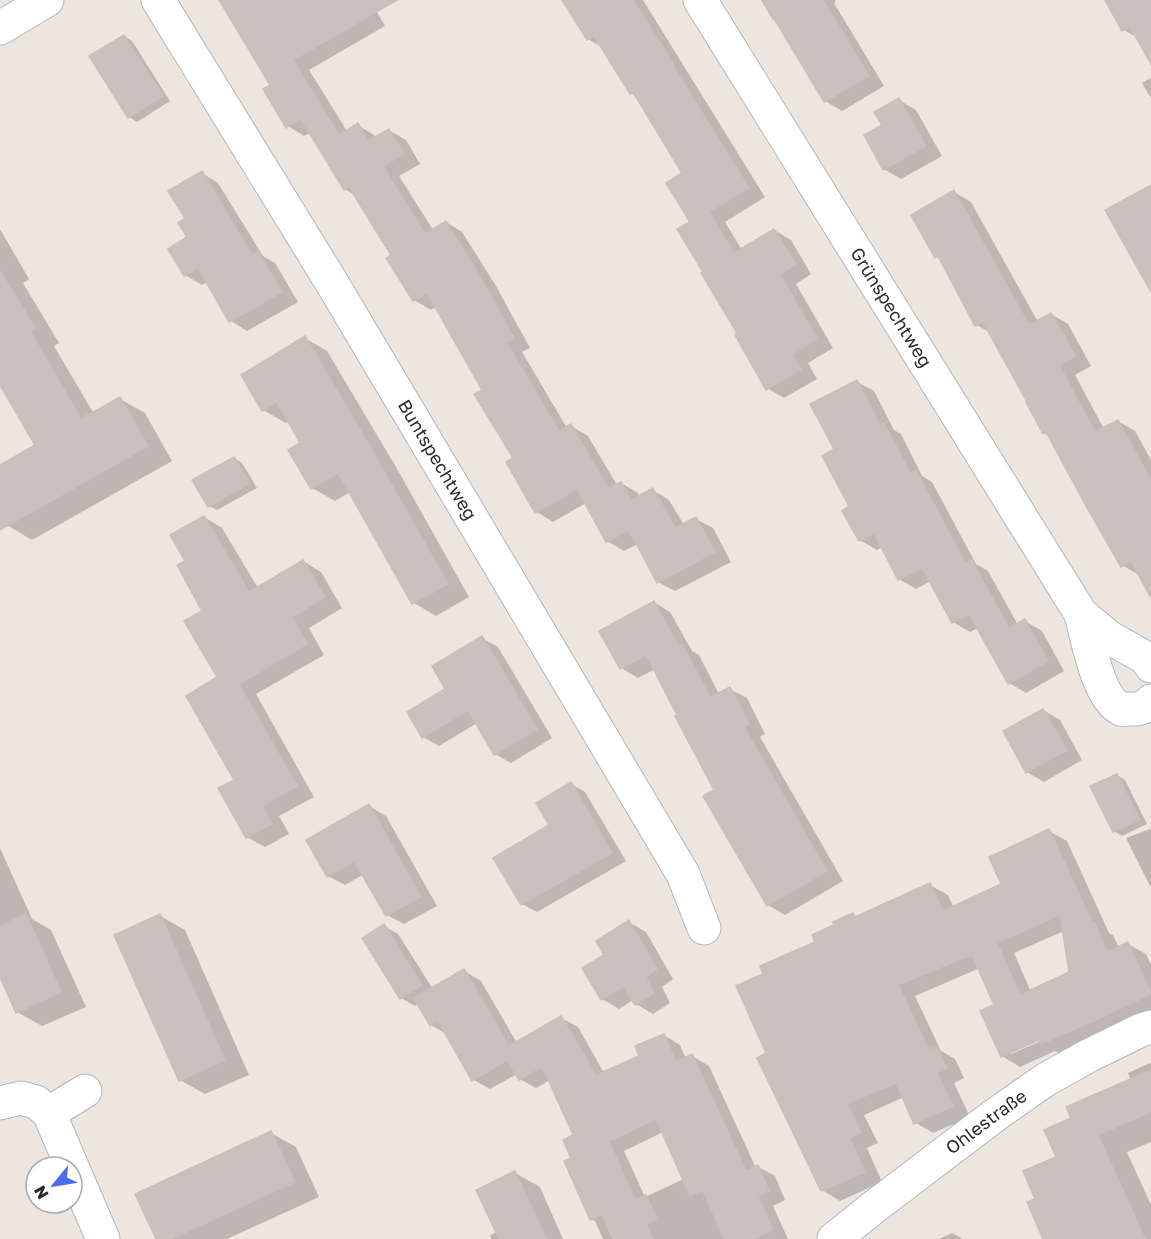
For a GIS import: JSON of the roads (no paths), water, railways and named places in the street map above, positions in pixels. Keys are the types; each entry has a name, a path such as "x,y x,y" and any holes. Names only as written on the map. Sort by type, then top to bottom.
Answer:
{"street":[{"path":"0,28 46,0"},
{"name":"Buntspechtweg","path":"158,0 332,283 678,864 704,928"},
{"name":"Grünspechtweg","path":"700,0 1081,614 1100,685 1110,700 1121,708 1135,710 1148,705 1151,701"},
{"name":"Grünspechtweg","path":"1081,614 1110,638 1146,658 1151,666"},
{"name":"Ohlestraße","path":"834,1239 891,1193 1045,1080 1088,1056 1151,1027"},
{"path":"49,1113 85,1091"},
{"path":"0,1103 21,1098 36,1102 49,1113 104,1239"}]}
